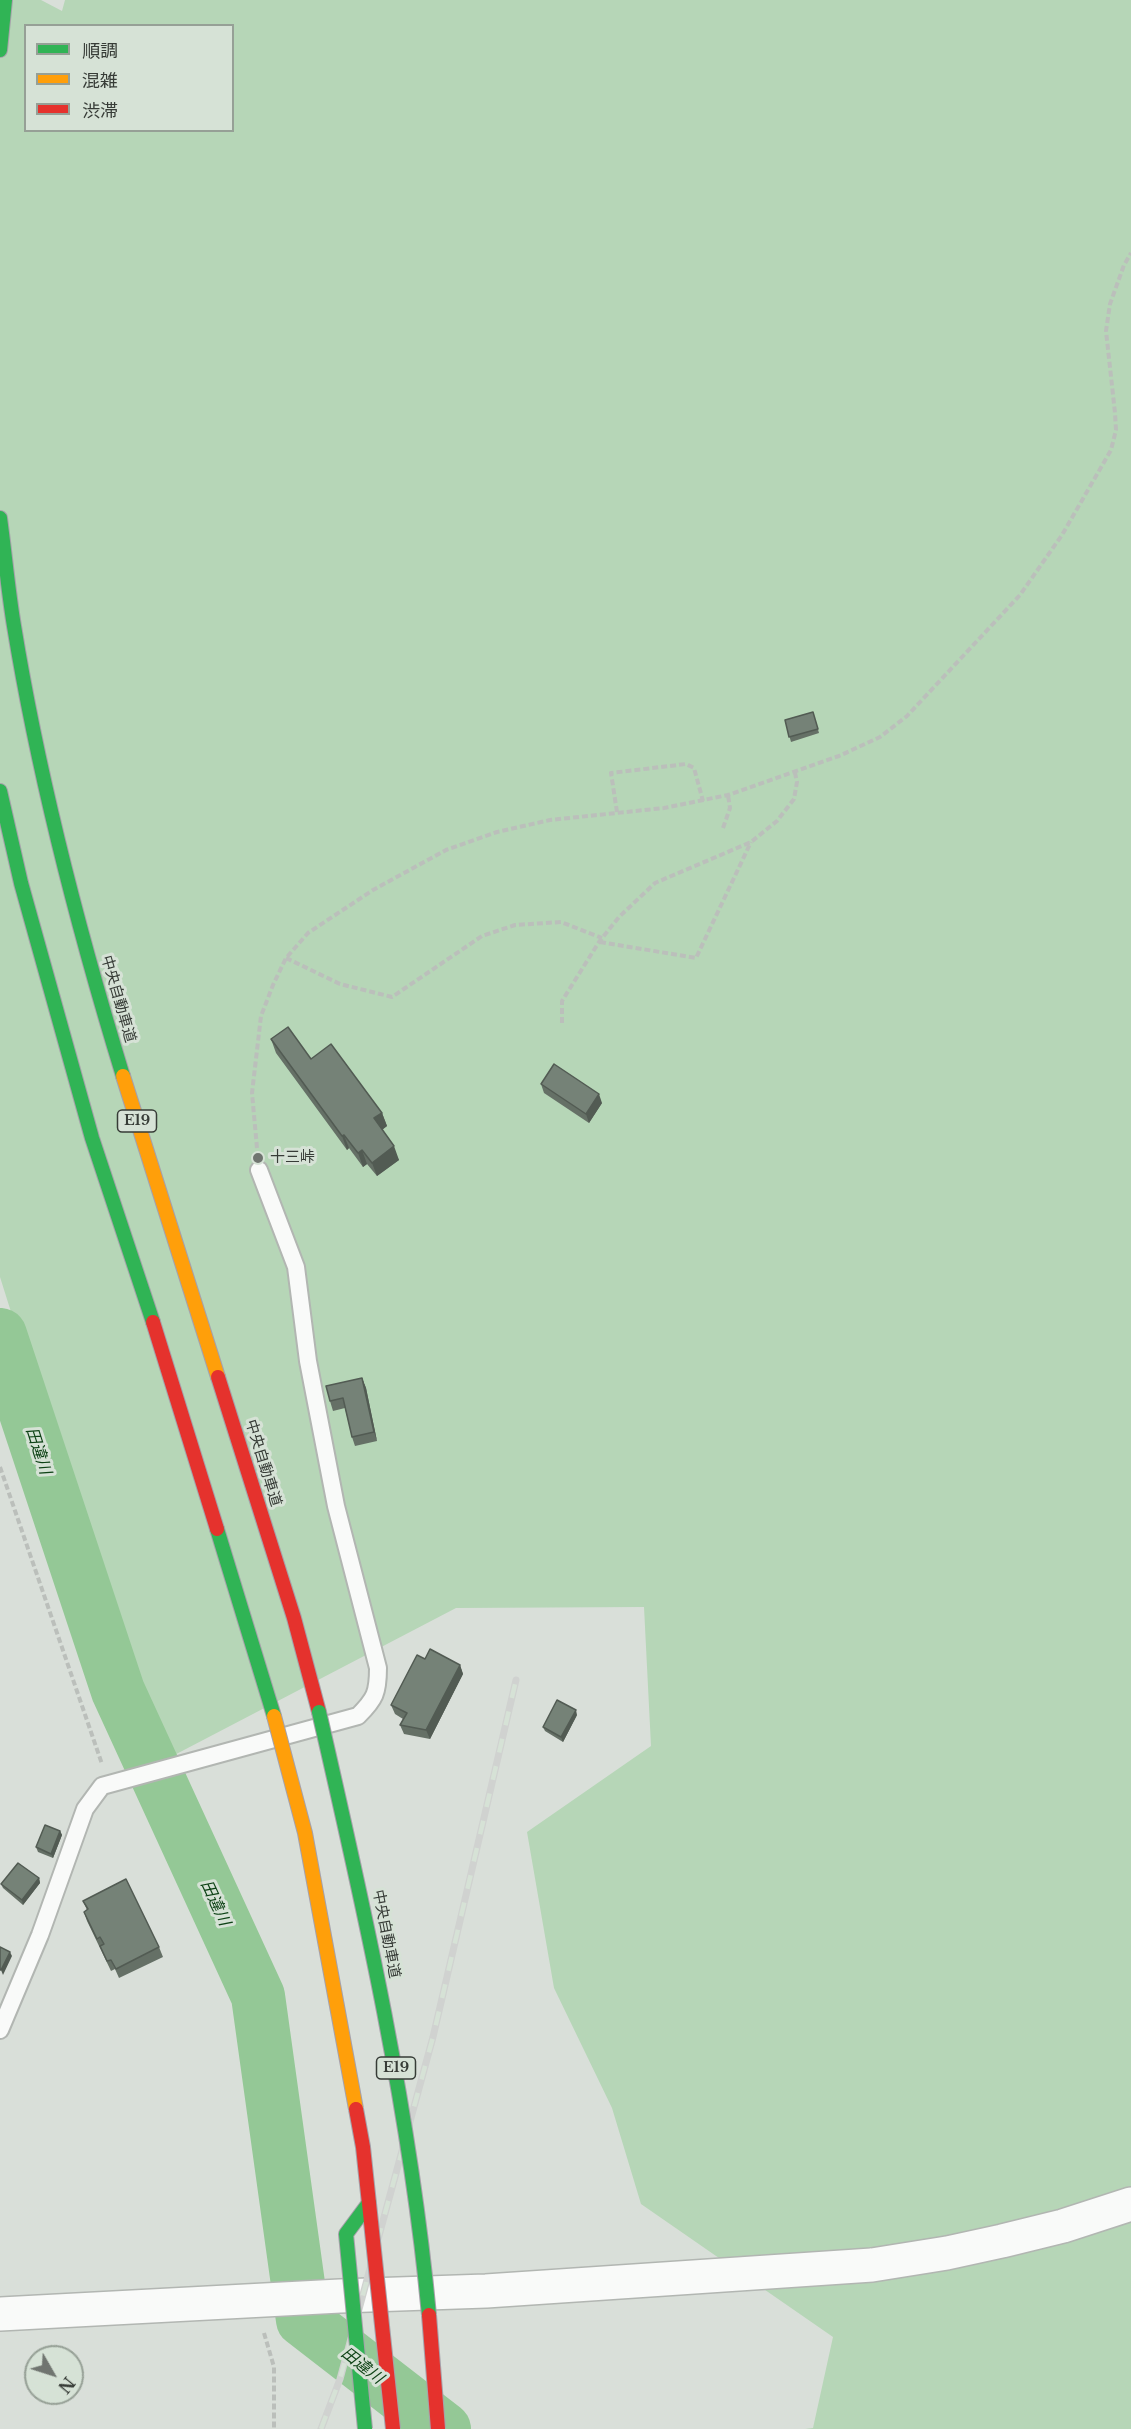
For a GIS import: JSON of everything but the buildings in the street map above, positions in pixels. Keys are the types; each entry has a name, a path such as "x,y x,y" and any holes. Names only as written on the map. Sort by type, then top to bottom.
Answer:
{"highway":[{"path":"0,50 5,0"},
{"name":"中央自動車道","path":"0,518 14,625 36,749 65,869 99,997 294,1618 319,1712 359,1885 394,2056 420,2223 438,2429"},
{"path":"0,791 24,894 92,1138 172,1380 274,1716 305,1833 363,2147 393,2429"},
{"path":"365,2429 346,2234 369,2203"}],"street":[{"path":"0,2314 340,2296 486,2291 872,2265 991,2244 1063,2226 1131,2205"}],"lane":[{"path":"0,2030 40,1935 85,1809 102,1786 180,1767 358,1716 372,1702 378,1688 378,1668 331,1484 308,1361 297,1266 259,1170"}],"path":[{"path":"259,1170 252,1093 261,1016 286,958 308,933 404,871 446,850 497,832 529,825 617,812 664,808 728,795 839,756 880,737 907,716 1020,595 1062,535 1111,450 1116,430 1107,331 1110,304 1124,265 1131,253"},
{"path":"617,812 611,773 686,764 694,768 703,801"},
{"path":"562,1023 562,1001 600,940 619,917 655,883 751,842 777,821 794,799 797,782 795,772"},
{"path":"723,828 730,808 728,795"},
{"path":"286,958 340,984 392,997 482,936 516,925 561,922 600,940 696,958 751,842"},
{"path":"0,1467 113,1783"},
{"path":"260,2300 265,2336 274,2367 274,2429"}],"green space":[{"path":"0,0 41,0 62,11 65,0 1131,0 1131,2429 805,2429 813,2428 833,2337 641,2204 612,2108 554,1988 527,1832 651,1746 644,1607 456,1608 161,1762 102,1601 0,1277"}],"waterway":[{"name":"田違川","path":"0,1335 118,1691 258,1996 303,2320 444,2429"}],"railway":[{"path":"321,2429 340,2379 433,2037 516,1680"}],"traffic: fast":[{"path":"0,50 5,0"},
{"path":"0,518 14,626 35,740 75,909 123,1076"},
{"path":"0,791 21,883 92,1138 153,1322"},
{"path":"217,1529 274,1716"},
{"path":"319,1712 369,1937 398,2087 421,2239 429,2315"},
{"path":"365,2429 346,2234 369,2203"}],"traffic: slow":[{"path":"123,1076 218,1377"},
{"path":"274,1716 305,1833 356,2109"}],"traffic: jam":[{"path":"153,1322 217,1529"},
{"path":"218,1377 294,1618 319,1712"},
{"path":"356,2109 363,2147 393,2429"},
{"path":"429,2315 438,2429"}],"place":[{"name":"十三峠","path":"258,1158"}]}
